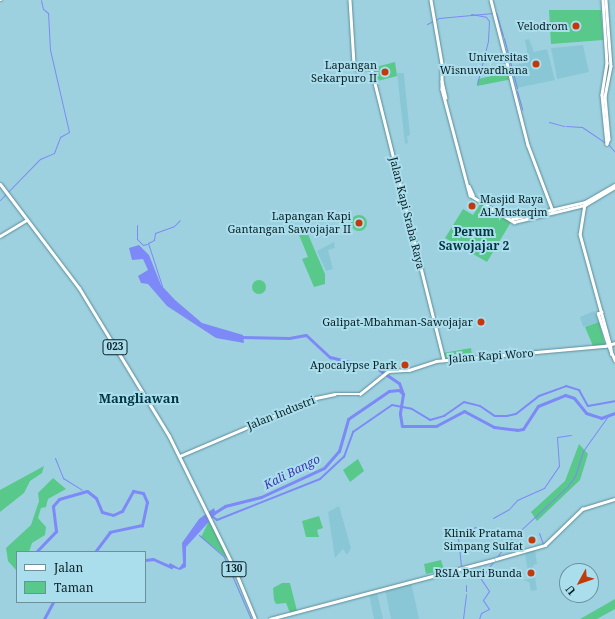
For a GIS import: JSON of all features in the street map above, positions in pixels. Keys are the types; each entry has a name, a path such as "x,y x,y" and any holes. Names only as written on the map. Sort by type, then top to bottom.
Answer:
{"main road":[{"name":"023","path":"0,184 79,288 180,456 206,511"},
{"path":"615,343 610,346 611,354 615,361"},
{"name":"130","path":"206,511 255,619"}],"street":[{"name":"Jalan Kapi Sraba Raya","path":"350,0 354,64 357,69 371,67 444,360"},
{"path":"431,0 435,20 442,82 470,194 514,221 585,203 615,186"},
{"path":"492,0 528,145 553,210"},
{"path":"605,0 611,66 605,96 607,112 607,144 602,96 607,63 605,0"},
{"path":"585,203 580,234 601,312 598,314 605,328 610,346"},
{"path":"0,236 28,220"},
{"name":"Jalan Kapi Woro","path":"380,377 385,373 444,360 610,346"},
{"name":"Jalan Industri","path":"180,456 316,398 339,394 360,394 380,377"},
{"path":"496,559 544,545 582,509 615,499"},
{"path":"270,619 493,560"}],"shaded area":[{"name":"Universitas Wisnuwardhana","path":"529,39 534,52 547,49 555,80 517,88 511,66 529,62 525,40"},
{"path":"583,45 589,72 557,79 551,48"},
{"path":"397,73 404,73 410,135 407,136 408,143 405,144"},
{"path":"334,242 335,248 328,250 333,269 326,271 317,251"},
{"path":"594,311 599,322 583,327 580,317"},
{"path":"339,506 351,548 347,555 343,549 335,558 328,512"},
{"name":"RSIA Puri Bunda","path":"535,550 537,564 533,565 537,590 531,591 529,582 523,580 529,579 525,553"},
{"path":"411,582 419,619 391,619 385,590"},
{"path":"377,592 383,619 374,619 369,594"}],"green space":[{"name":"Velodrom","path":"549,10 601,10 603,40 551,44"},
{"name":"Lapangan Sekarpuro II","path":"395,62 397,76 374,82 372,68"},
{"path":"510,72 512,79 477,86 478,79"},
{"path":"481,203 511,222 487,262 445,238 463,209 473,215"},
{"path":"359,215 366,220 367,223 362,230 359,231 352,226 351,223 356,216"},
{"path":"305,227 325,274 325,284 314,287 302,259 308,257 297,230"},
{"path":"256,280 262,280 266,284 266,290 262,294 256,294 252,290 252,284"},
{"path":"599,322 605,345 593,346 585,327"},
{"path":"471,348 472,357 446,359 443,353"},
{"path":"579,444 588,454 580,480 537,521 531,512 565,481"},
{"path":"358,459 364,471 350,482 343,470"},
{"path":"44,466 42,473 30,481 24,493 0,512 0,490"},
{"path":"53,478 66,489 48,499 46,507 41,508 38,518 46,527 45,535 32,543 29,551 16,551 16,570 8,561 6,548 31,525 39,501 38,493"},
{"path":"319,516 323,528 317,530 319,537 306,537 302,521"},
{"path":"209,521 229,560 201,537"},
{"path":"441,560 444,570 426,574 424,564"},
{"path":"282,583 290,583 297,611 290,613 286,603 276,604 274,600 273,588"},
{"path":"615,599 615,609 597,619 580,619"}],"water":[{"path":"139,245 149,255 161,285 175,300 202,323 243,335 244,343 216,338 167,306 148,284 141,283 138,276 148,270 143,259 132,260 129,248"},
{"path":"214,508 216,514 186,547 186,567 180,570 168,566 170,563 179,568 183,563 182,543 199,519"}],"waterway":[{"path":"0,200 40,159 54,153 60,137 69,132 50,50 48,13 43,9 41,0"},
{"path":"427,24 439,18 493,13"},
{"path":"496,13 503,36"},
{"path":"471,14 486,17 489,21 488,41 477,84"},
{"path":"504,38 517,88"},
{"path":"517,91 522,109"},
{"path":"549,122 564,126"},
{"path":"566,126 582,127 604,142"},
{"path":"608,144 615,152"},
{"path":"162,286 148,243 154,240 155,233 174,226 180,220"},
{"path":"137,225 137,239 143,245 147,244"},
{"path":"240,337 289,338 306,335 330,357 378,369 399,383 403,394"},
{"name":"Kali Bango","path":"212,516 217,520 320,479 344,457 353,432 392,405 412,409 430,420 444,416 464,402 480,406 495,416 507,416 516,414 539,396 566,386 579,390 588,406 615,401"},
{"name":"Kali Bango","path":"214,513 225,506 261,497 324,468 339,451 348,419 389,391 399,390 403,394 400,414 402,426 436,426 464,411 494,427 517,430 523,429 538,406 565,395 574,398 586,413 601,418 615,413"},
{"path":"479,619 481,613 489,609 483,600 489,591 481,579 484,574 509,541 568,486 575,476 583,451 608,416"},
{"path":"493,518 509,509 517,500 544,488 559,466 557,437 571,435"},
{"path":"55,458 63,478 82,490"},
{"name":"Kali Bango","path":"37,551 56,531 53,506 59,499 87,491 96,498 102,512 113,515 122,511 133,491 143,493 147,502 142,525 110,532 96,551"},
{"path":"466,529 477,527"},
{"path":"461,566 457,530 462,530"},
{"path":"539,533 543,544"},
{"path":"199,535 224,557 251,619"},
{"name":"Kali Bango","path":"146,560 153,559 171,567"},
{"path":"466,585 466,591"},
{"path":"463,619 466,594"},
{"name":"Kali Bango","path":"44,619 52,603"}],"place":[{"name":"Velodrom","path":"576,26"},
{"name":"Universitas Wisnuwardhana","path":"536,64"},
{"name":"Lapangan Sekarpuro II","path":"385,72"},
{"name":"Masjid Raya Al-Mustaqim","path":"472,206"},
{"name":"Lapangan Kapi Gantangan Sawojajar II","path":"359,223"},
{"name":"Galipat-Mbahman-Sawojajar","path":"481,322"},
{"name":"Apocalypse Park","path":"405,365"},
{"name":"Klinik Pratama Simpang Sulfat","path":"532,540"},
{"name":"RSIA Puri Bunda","path":"531,573"}],"district":[{"name":"Perum Sawojajar 2","path":"474,239"},
{"name":"Mangliawan","path":"139,398"}]}
